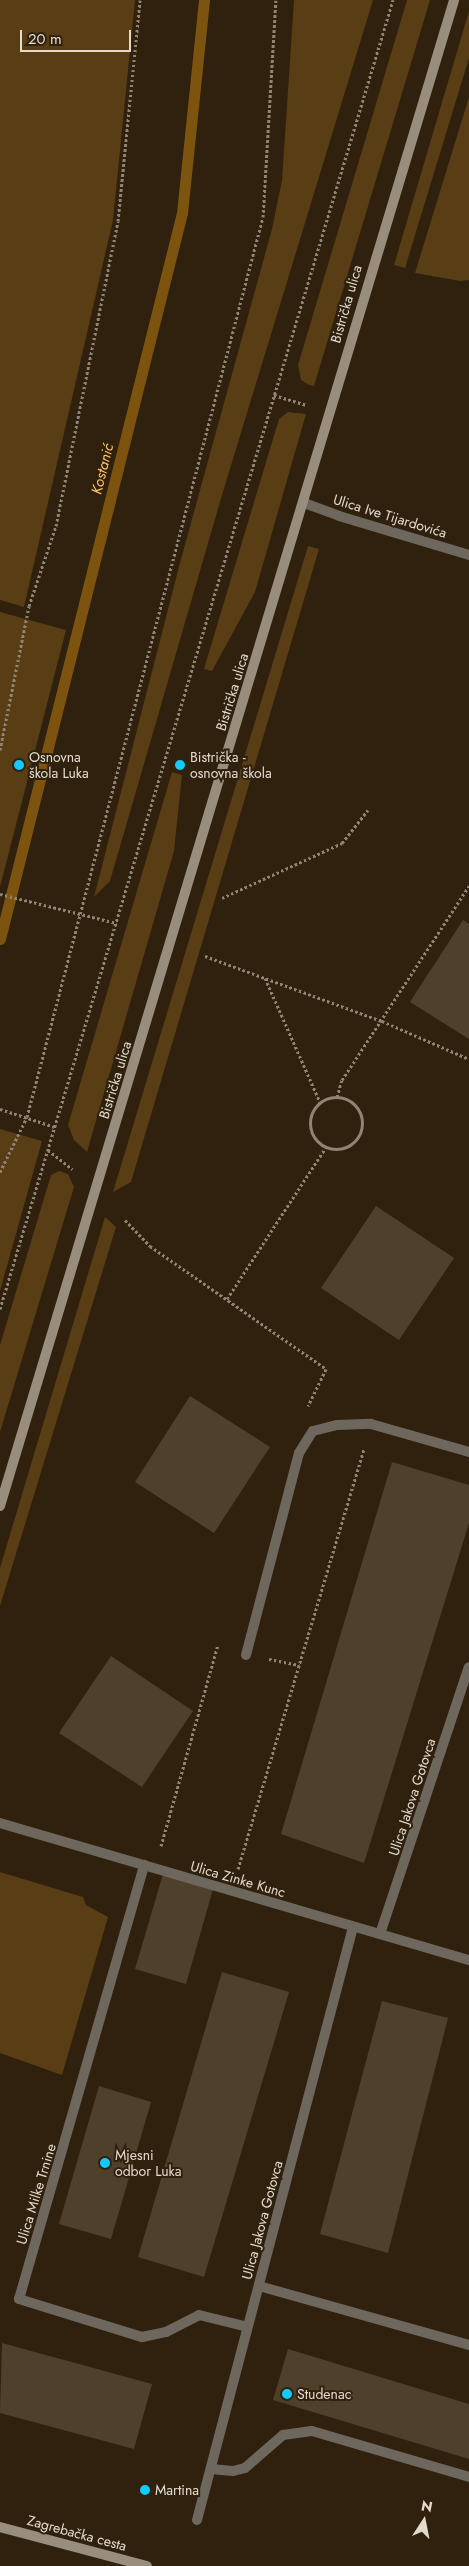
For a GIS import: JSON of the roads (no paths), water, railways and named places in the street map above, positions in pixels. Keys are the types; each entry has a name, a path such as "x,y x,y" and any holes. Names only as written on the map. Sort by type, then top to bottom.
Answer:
{"main road":[{"name":"Bistrička ulica","path":"0,1506 304,502 368,278 454,0"},
{"name":"Zagrebačka cesta","path":"0,2527 147,2566"}],"street":[{"name":"Ulica Ive Tijardovića","path":"304,502 469,555"},
{"path":"246,1655 299,1453 313,1431 337,1425 371,1424 469,1452"},
{"name":"Ulica Jakova Gotovca","path":"380,1934 469,1667"},
{"name":"Ulica Zinke Kunc","path":"0,1823 469,1960"},
{"name":"Ulica Milke Trnine","path":"144,1865 19,2299 142,2337 166,2332 199,2315 248,2327"},
{"name":"Ulica Jakova Gotovca","path":"197,2520 353,1927"},
{"path":"259,2286 469,2345"},
{"path":"211,2469 233,2471 245,2468 284,2435 312,2431 469,2476"}],"waterway":[{"name":"Kostanić","path":"0,939 182,213 204,0"}],"place":[{"name":"Osnovna škola Luka","path":"19,765"},
{"name":"Bistrička - osnovna škola","path":"180,765"},
{"name":"Mjesni odbor Luka","path":"105,2163"},
{"name":"Studenac","path":"287,2394"},
{"name":"Martina","path":"145,2490"}]}
